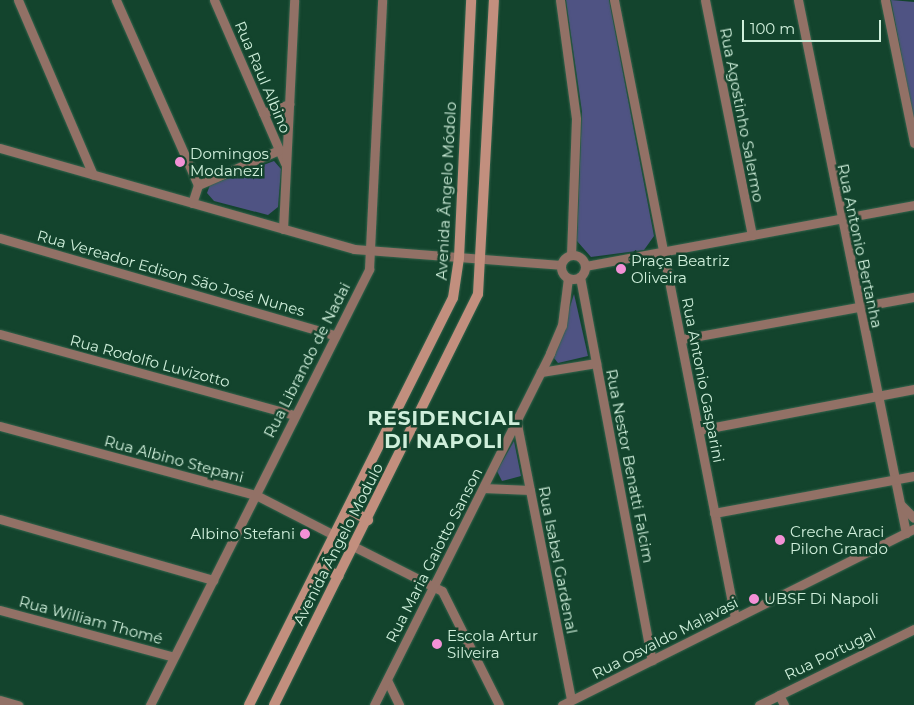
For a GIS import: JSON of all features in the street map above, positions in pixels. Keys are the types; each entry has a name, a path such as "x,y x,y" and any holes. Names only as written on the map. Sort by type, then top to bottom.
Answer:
{"street":[{"path":"18,0 93,175"},
{"path":"116,0 198,185 192,203"},
{"name":"Rua Raul Albino","path":"214,0 286,166"},
{"path":"283,229 294,0"},
{"name":"Rua Librando de Nadai","path":"150,705 334,335 369,269 382,0"},
{"name":"Avenida Ângelo Módolo","path":"334,535 452,298 459,258 470,0"},
{"path":"482,259 494,0"},
{"path":"560,0 576,119 571,255 560,266"},
{"name":"Rua Antonio Gasparini","path":"614,0 735,618"},
{"name":"Rua Agostinho Salermo","path":"705,0 752,235"},
{"name":"Rua Antonio Bertanha","path":"798,0 839,219 895,480 910,531"},
{"path":"885,0 914,143"},
{"path":"263,112 289,104"},
{"path":"0,148 283,229 370,250 560,266"},
{"path":"198,185 279,150"},
{"path":"585,266 914,205"},
{"name":"Rua Vereador Edison São José Nunes","path":"0,238 334,335"},
{"path":"571,255 579,256 585,266"},
{"name":"Avenida Ângelo Modulo","path":"274,705 472,313 482,259"},
{"path":"560,266 568,278 580,277 585,266"},
{"name":"Rua Nestor Benatti Falcim","path":"580,277 652,660"},
{"name":"Rua Maria Gaiotto Sanson","path":"374,705 517,424 541,372 562,325 568,278"},
{"path":"682,340 914,297"},
{"name":"Rua Rodolfo Luvizotto","path":"0,334 294,415"},
{"path":"541,372 596,363"},
{"path":"699,430 914,389"},
{"name":"Rua Isabel Gardenal","path":"517,424 571,700"},
{"name":"Rua Albino Stepani","path":"0,426 256,495 334,535"},
{"path":"714,513 914,476"},
{"path":"914,476 904,484 900,501 914,518"},
{"path":"483,488 502,485 530,490"},
{"path":"348,509 368,520"},
{"path":"0,519 213,580"},
{"name":"Rua Osvaldo Malavasi","path":"562,705 910,531"},
{"name":"Avenida Ângelo Modulo","path":"249,705 334,535"},
{"path":"355,547 442,591 499,705"},
{"path":"319,566 340,576"},
{"name":"Rua William Thomé","path":"0,610 174,657"},
{"name":"Rua Portugal","path":"759,705 914,629"},
{"path":"387,680 399,705"},
{"path":"779,695 784,705"},
{"path":"0,700 18,705"}],"shaded area":[{"path":"566,0 609,0 654,236 644,250 591,257 577,241 582,112"},
{"path":"891,0 914,2 914,121"},
{"path":"274,161 281,169 278,207 268,215 214,201 207,193 210,185"},
{"path":"574,294 588,356 558,363 554,358"},
{"path":"514,441 521,476 502,481 497,471"}],"place":[{"name":"Domingos Modanezi","path":"180,162"},
{"name":"Praça Beatriz Oliveira","path":"621,269"},
{"name":"Albino Stefani","path":"305,534"},
{"name":"Creche Araci Pilon Grando","path":"780,540"},
{"name":"UBSF Di Napoli","path":"754,599"},
{"name":"Escola Artur Silveira","path":"437,644"}],"district":[{"name":"RESIDENCIAL DI NAPOLI","path":"444,430"}]}
